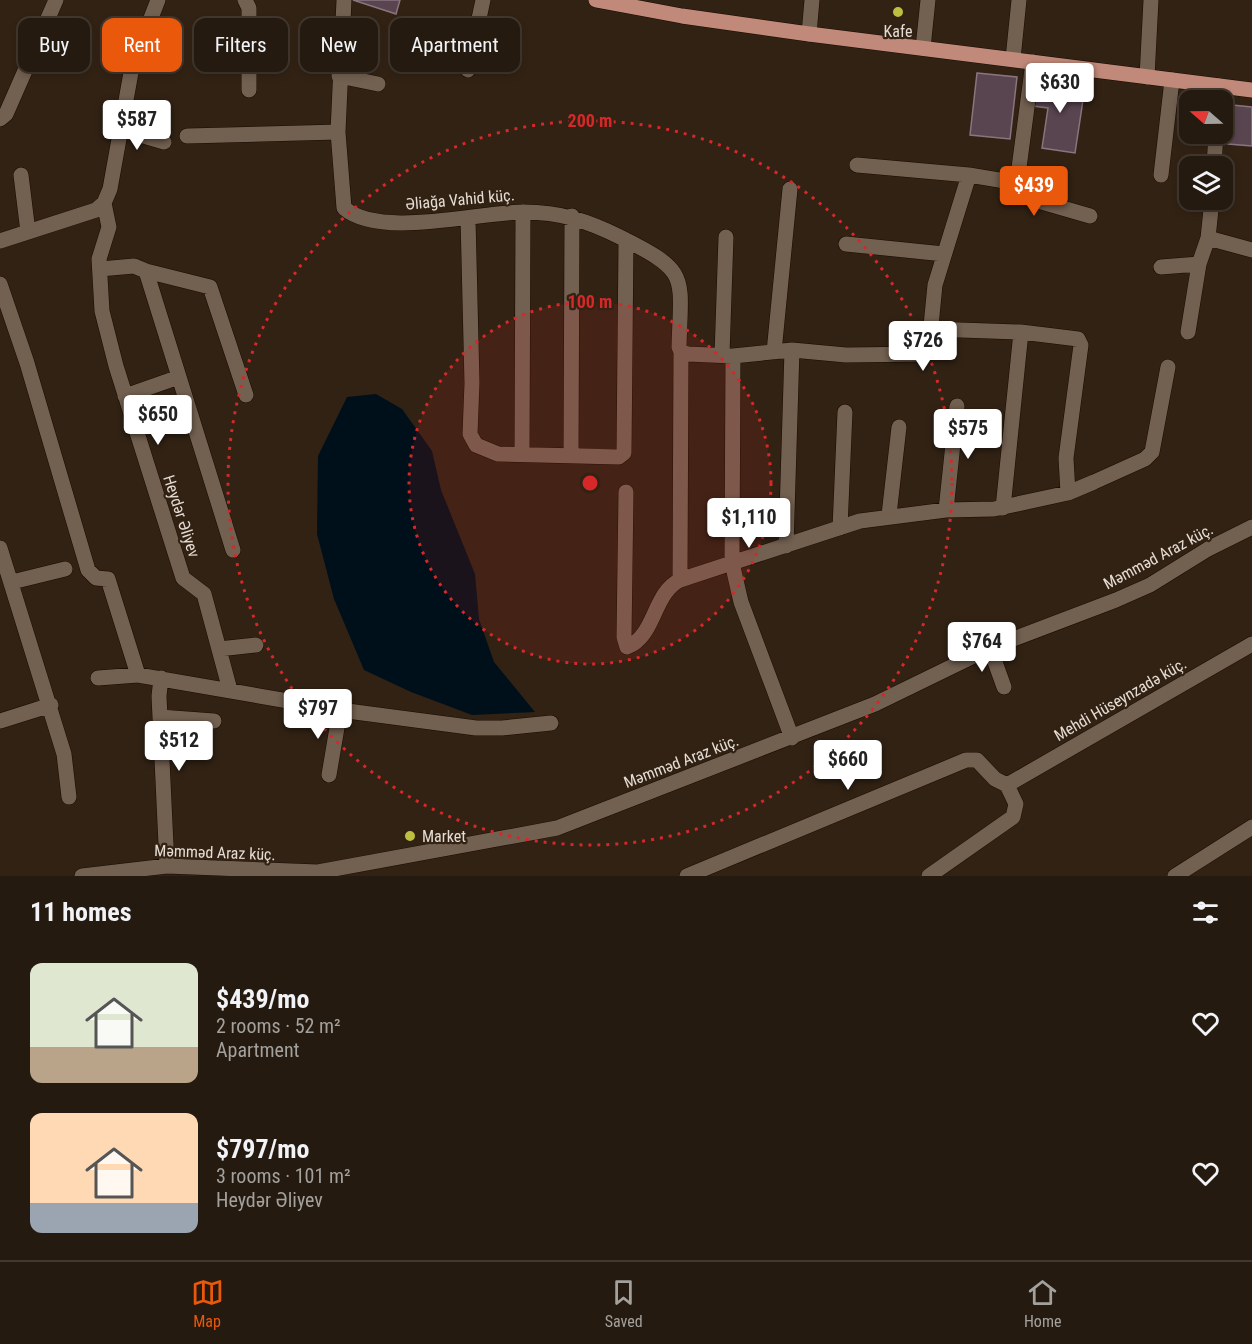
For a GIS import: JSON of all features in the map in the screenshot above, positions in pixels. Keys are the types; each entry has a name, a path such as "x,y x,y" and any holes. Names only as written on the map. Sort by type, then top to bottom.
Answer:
{"main road":[{"path":"596,0 682,16 809,34 1147,76 1208,90"},
{"path":"1233,92 1252,90"}],"street":[{"path":"0,119 6,114 56,0"},
{"path":"0,240 85,215 104,203 110,189 132,67 158,0"},
{"path":"245,0 249,8 249,90"},
{"name":"Əliağa Vahid küç.","path":"344,0 338,132 342,200 344,208 351,214 404,222 523,212 572,216 664,261 678,277 681,352 680,580"},
{"path":"479,18 483,0"},
{"path":"809,34 812,0"},
{"path":"923,48 928,0"},
{"path":"1013,59 1019,0"},
{"path":"1147,76 1151,0"},
{"path":"1033,62 1017,183 1021,196 1090,216"},
{"path":"339,76 378,84"},
{"path":"1161,175 1172,80"},
{"path":"120,129 164,142"},
{"path":"187,136 338,132"},
{"path":"857,165 969,175 1017,183"},
{"path":"21,175 28,232"},
{"path":"681,352 728,355 792,350 846,355 922,356 929,346 935,285 969,175"},
{"path":"774,352 790,189"},
{"name":"Heydər Əliyev","path":"104,203 109,227 99,259 102,311 125,396 183,578 204,594 230,690"},
{"path":"1188,332 1199,264 1208,238 1211,210"},
{"path":"522,455 523,212"},
{"path":"571,456 572,216"},
{"path":"468,218 472,382 470,434 476,445 498,454 619,457 626,448 633,244"},
{"path":"726,237 732,563 741,602 792,738"},
{"path":"1208,238 1252,250"},
{"path":"846,244 944,254"},
{"path":"1161,267 1199,264"},
{"path":"100,269 134,266 210,287 246,395"},
{"path":"146,270 233,550"},
{"path":"0,284 27,363 88,570 96,578 108,579 138,675"},
{"path":"931,329 1021,332 1078,339 1081,345 1066,458 1068,493"},
{"path":"1003,508 1021,332"},
{"path":"786,546 792,350"},
{"path":"626,492 626,646 630,647 638,639 664,593 670,585 680,580 840,528 889,515 1003,508 1068,493 1145,459 1152,452 1167,367"},
{"path":"125,396 179,377"},
{"path":"946,510 957,406"},
{"path":"840,528 845,412"},
{"path":"889,515 899,427"},
{"name":"Məmməd Araz küç.","path":"82,876 167,866 318,872 557,828 875,704 990,648 1133,592 1252,527"},
{"path":"0,548 51,705 64,754 69,797"},
{"path":"12,582 65,569"},
{"path":"219,649 256,645"},
{"name":"Mehdi Hüseynzadə küç.","path":"1006,784 1252,646"},
{"path":"990,648 1004,687"},
{"path":"99,678 138,675 161,678 340,710 476,728 502,729 551,723"},
{"path":"161,678 160,717 167,866"},
{"path":"0,721 51,705"},
{"path":"329,775 340,710"},
{"path":"160,717 214,721"},
{"path":"687,876 966,760 977,760 995,779 1006,784 1017,811 1013,817 929,876"},
{"path":"1175,876 1252,827"}],"water":[{"path":"376,394 402,409 432,451 441,490 475,574 479,619 494,662 535,712 472,715 411,692 364,670 334,599 317,534 318,456 347,397"}],"building":[{"path":"353,0 400,0 396,14"},
{"path":"977,73 1017,77 1010,139 970,135"},
{"path":"1037,80 1085,87 1075,153 1042,148 1048,108 1033,106"},
{"path":"1233,105 1252,107 1252,146 1228,144 1233,144"}],"place":[{"name":"Kafe","path":"898,12"},
{"name":"Market","path":"410,836"}]}
